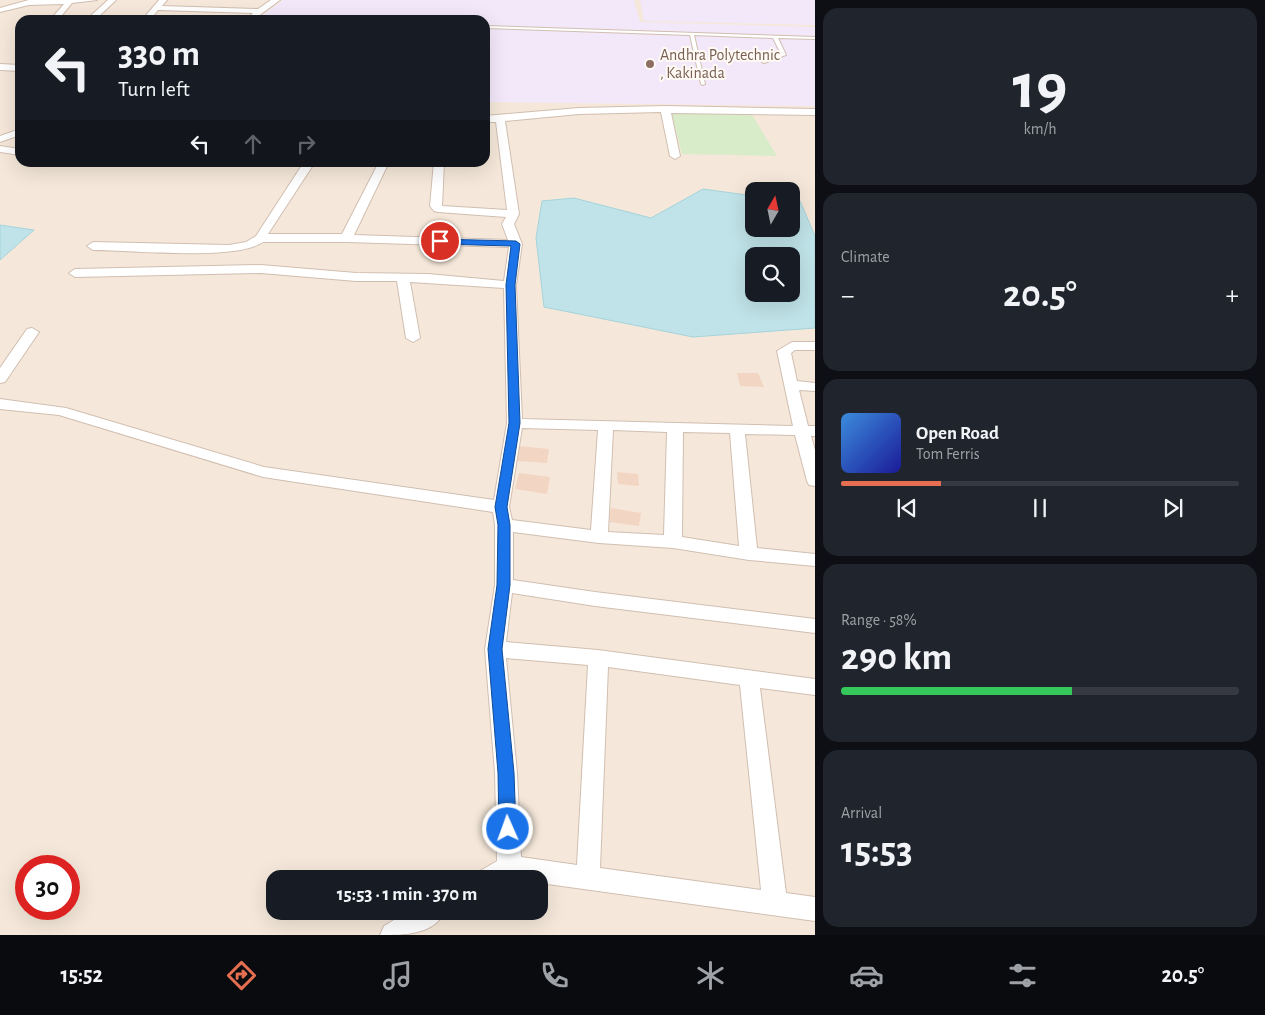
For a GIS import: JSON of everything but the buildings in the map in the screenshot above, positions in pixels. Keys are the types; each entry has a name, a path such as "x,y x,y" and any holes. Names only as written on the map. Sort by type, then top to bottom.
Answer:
{"street":[{"path":"0,0 70,2 93,0"},
{"path":"96,15 112,0"},
{"path":"151,15 163,0"},
{"path":"255,15 276,0"},
{"path":"0,10 31,1"},
{"path":"58,15 70,2"},
{"path":"157,8 259,11"},
{"path":"0,68 15,68"},
{"path":"665,109 675,156"},
{"path":"490,119 569,111 665,109 815,112"},
{"path":"498,870 506,773 495,649 504,585 503,516 515,423 510,285 516,244 508,224 513,214 500,119"},
{"path":"0,126 15,129"},
{"path":"0,139 15,132"},
{"path":"0,149 15,151"},
{"path":"94,246 229,249 250,245 260,238 307,167"},
{"path":"346,238 382,167"},
{"path":"439,167 436,206 438,209 513,214"},
{"path":"260,238 346,238 516,244"},
{"path":"75,273 261,269 356,277 510,285"},
{"path":"403,278 413,338"},
{"path":"0,379 32,332"},
{"path":"814,473 809,431 790,384 784,351 792,346 815,346"},
{"path":"790,384 815,387"},
{"path":"0,404 61,411 263,472 503,516 599,537 673,542 749,554 815,560"},
{"path":"515,423 809,431"},
{"path":"599,537 606,425"},
{"path":"673,542 675,427"},
{"path":"737,429 749,554"},
{"path":"504,585 815,626"},
{"path":"495,649 598,658 815,687"},
{"path":"588,878 598,658"},
{"path":"749,678 775,904"},
{"path":"548,876 588,878 815,909"},
{"path":"393,935 418,920"}],"lane":[{"path":"490,27 815,38"},
{"path":"692,35 703,84"},
{"path":"764,62 784,55 775,37"}],"shaded area":[{"path":"0,0 815,0 815,935 0,935"},
{"name":"Andhra Polytechnic , Kakinada","path":"283,0 634,0 640,22 815,27 815,106 490,102 490,15 263,15"},
{"path":"640,0 815,0 815,25 644,21"}],"green space":[{"path":"671,111 751,113 777,156 682,154"}],"water":[{"path":"703,189 745,195 745,238 800,238 800,201 815,236 815,328 693,337 544,307 536,238 542,201 574,198 651,218"},
{"path":"0,225 34,230 0,260"}],"place":[{"name":"Andhra Polytechnic , Kakinada","path":"650,64"}],"route":[{"path":"440,241 516,244 510,285 515,423 501,507 504,525 504,585 495,649 506,773 508,829"}]}
